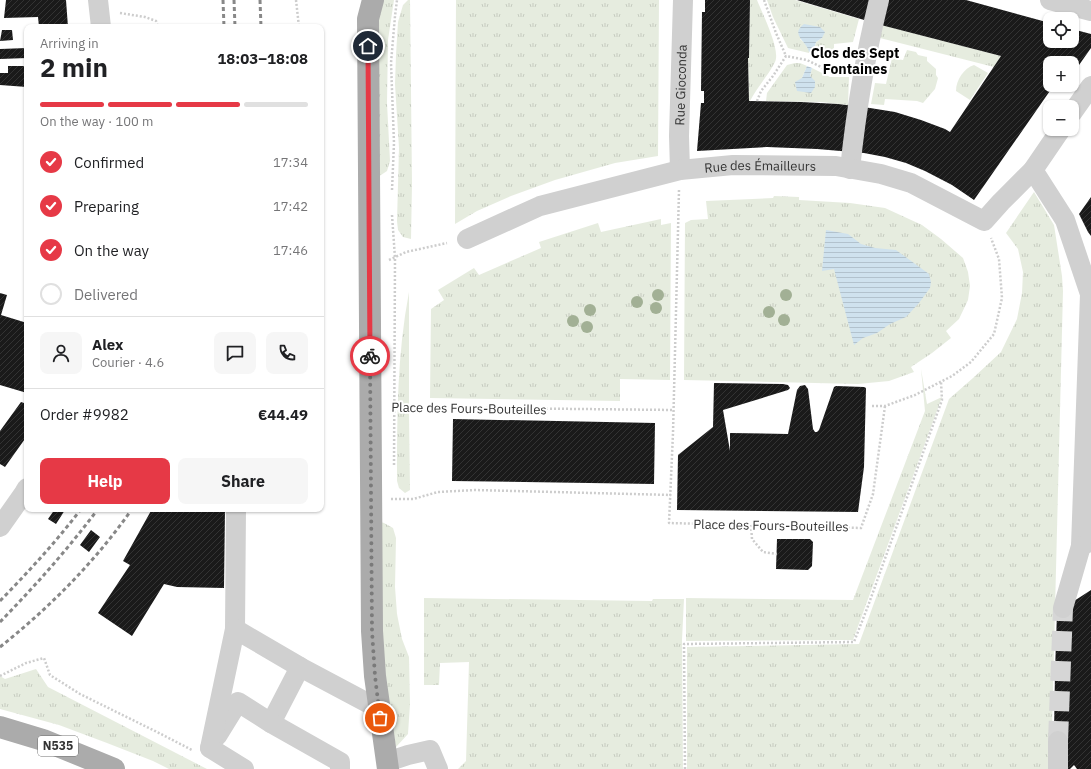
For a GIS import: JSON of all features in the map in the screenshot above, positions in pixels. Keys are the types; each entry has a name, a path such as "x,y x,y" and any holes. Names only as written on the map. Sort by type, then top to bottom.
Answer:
{"main road":[{"path":"368,6 372,631 375,676 387,766"},
{"name":"N535","path":"0,727 43,740 114,769"}],"street":[{"name":"Rue Gioconda","path":"680,170 679,136 683,0"},
{"path":"850,169 858,102 871,31 879,0"},
{"path":"1050,0 1091,11"},
{"path":"1079,104 1091,86"},
{"path":"984,221 1033,170 1056,136"},
{"name":"Rue des Émailleurs","path":"467,239 540,206 680,170 733,165 828,166 881,174 911,183 984,221"},
{"path":"1033,170 1065,220 1091,300 1086,544 1064,608"},
{"path":"0,527 24,493"},
{"path":"210,748 235,629 236,512"},
{"path":"235,629 300,667 379,709"},
{"path":"271,723 300,667"},
{"path":"210,748 238,702 271,723 340,762 340,769"},
{"path":"1058,741 1058,769"},
{"path":"210,748 244,769"},
{"path":"387,766 408,755 430,750 438,769"}],"path":[{"path":"296,0 299,24"},
{"path":"392,195 394,143 391,63 397,0"},
{"path":"764,0 786,56"},
{"path":"100,12 145,17 156,21 157,24"},
{"path":"786,56 807,60 829,71 864,69"},
{"path":"758,101 761,91 786,56"},
{"path":"674,410 680,170"},
{"path":"392,211 394,258 394,468"},
{"path":"872,406 885,406 915,395 952,376 971,362 994,334 1002,298 998,259 984,221"},
{"path":"370,266 388,261 415,249 467,239"},
{"path":"684,769 684,644 854,642 942,400 941,382"},
{"name":"Place des Fours-Bouteilles","path":"370,407 674,410 669,523 861,528 874,494 885,406"},
{"path":"371,499 414,499 438,492 475,490 671,496"},
{"path":"751,525 752,539 763,552 777,554"},
{"path":"0,676 26,663 44,658 50,675 80,694 196,752 210,748"}],"green space":[{"path":"379,0 394,0 388,40 387,103 390,161 387,171 378,177"},
{"path":"410,0 412,184 411,239 403,237 398,230 397,221 399,148 395,84 398,22 403,5"},
{"path":"456,0 659,0 658,156 615,163 555,180 511,196 477,211 455,224"},
{"path":"750,0 757,0 773,41 776,56 772,67 749,101 748,58"},
{"path":"767,0 795,0 859,19 853,42 834,44 834,58 813,54 816,42 822,38 800,39 809,47 809,53 788,48 773,17"},
{"path":"882,25 1001,56 994,67 880,38"},
{"path":"907,50 927,57 927,61 936,69 936,75 938,78 935,89 923,103 917,101 885,99 884,105 871,104 875,83 886,84 892,58 903,60"},
{"path":"800,63 807,66 802,78 810,76 812,68 830,77 849,77 848,105 821,102 766,101 767,93 787,65"},
{"path":"974,65 988,73 970,100 956,91 956,87 964,72"},
{"path":"1034,192 1054,225 1063,291 1051,769 687,769 687,647 859,644 949,399 1001,352 1017,319 1022,293 1023,272 1018,249 1006,233"},
{"path":"774,196 799,197 799,200 850,203 885,208 922,225 941,239 963,258 968,272 970,286 968,300 959,319 946,331 951,338 911,367 914,372 889,381 858,384 684,380 685,223 691,220 708,219 706,201 773,198"},
{"path":"661,219 661,225 671,223 670,380 620,379 620,401 430,398 431,309 444,300 438,290 474,268 479,275 541,248 539,242 598,223 601,232"},
{"path":"409,292 410,490 405,493 399,488 397,481 398,410 402,339"},
{"path":"921,369 927,404 942,397 853,640 686,641 686,598 853,600 925,411"},
{"path":"378,521 393,528 396,538 395,587 397,614 402,639 409,657 410,704 408,734 396,747 390,714 383,651"},
{"path":"424,598 652,601 653,599 684,599 682,640 683,769 458,769 466,761 469,662 440,663 439,685 424,685"},
{"path":"36,669 48,687 207,769 169,769 153,761 59,725 0,709 0,676 5,679"}],"water":[{"path":"804,24 820,27 825,32 822,38 816,42 813,53 809,52 798,32"},
{"path":"807,66 812,68 810,76 815,81 815,87 811,93 797,91 795,82 802,78"},
{"path":"826,230 848,234 861,244 875,248 896,250 929,274 931,282 930,288 906,317 890,324 877,333 863,338 854,345 834,269 822,271"}],"building":[{"path":"6,0 66,0 68,24 39,24 38,17 4,18"},
{"path":"705,0 750,0 748,58 749,101 838,104 870,108 895,112 921,120 950,132 1001,56 881,25 797,0 966,0 1043,21 1043,48 1079,48 1079,31 1091,34 1091,48 1079,65 1079,56 1043,56 1043,92 1049,92 974,200 952,185 925,171 906,163 864,153 767,147 697,151 701,103 704,103 704,91 701,91 702,12 705,12"},
{"path":"2,30 12,30 13,40 0,41"},
{"path":"24,48 24,58 0,59 0,49"},
{"path":"8,66 24,66 24,87 0,85 0,73 8,73"},
{"path":"1091,197 1091,236 1079,214"},
{"path":"0,293 7,295 1,315 24,322 24,392 0,385"},
{"path":"714,383 783,384 788,385 790,388 788,390 723,410 730,451 730,433 788,434 797,390 800,386 805,385 808,389 813,429 815,432 819,430 834,387 866,388 864,467 858,512 677,510 678,455 713,427"},
{"path":"21,402 24,403 24,440 5,467 0,464 0,431"},
{"path":"453,419 655,423 654,484 452,481"},
{"path":"53,512 64,512 56,524 48,519"},
{"path":"150,512 225,512 224,588 177,587 164,584 132,636 98,613 130,565 123,561"},
{"path":"91,530 100,537 89,552 80,545"},
{"path":"777,539 810,539 813,542 812,566 808,570 776,569"},
{"path":"1091,590 1091,769 1077,769 1074,765 1070,769 1064,769 1054,734 1057,612"}],"tunnel":[{"path":"1058,741 1063,608"}],"railway":[{"path":"223,0 224,24"},
{"path":"234,0 235,24"},
{"path":"260,0 261,24"},
{"path":"0,601 42,556 79,512"},
{"path":"0,622 51,567 96,512"},
{"path":"0,647 37,616 71,583 118,529 130,512"}],"way so far":[{"path":"370,356 372,631 380,718"}],"district":[{"name":"Clos des Sept Fontaines","path":"855,62"}],"route":[{"path":"368,46 370,356"}]}
